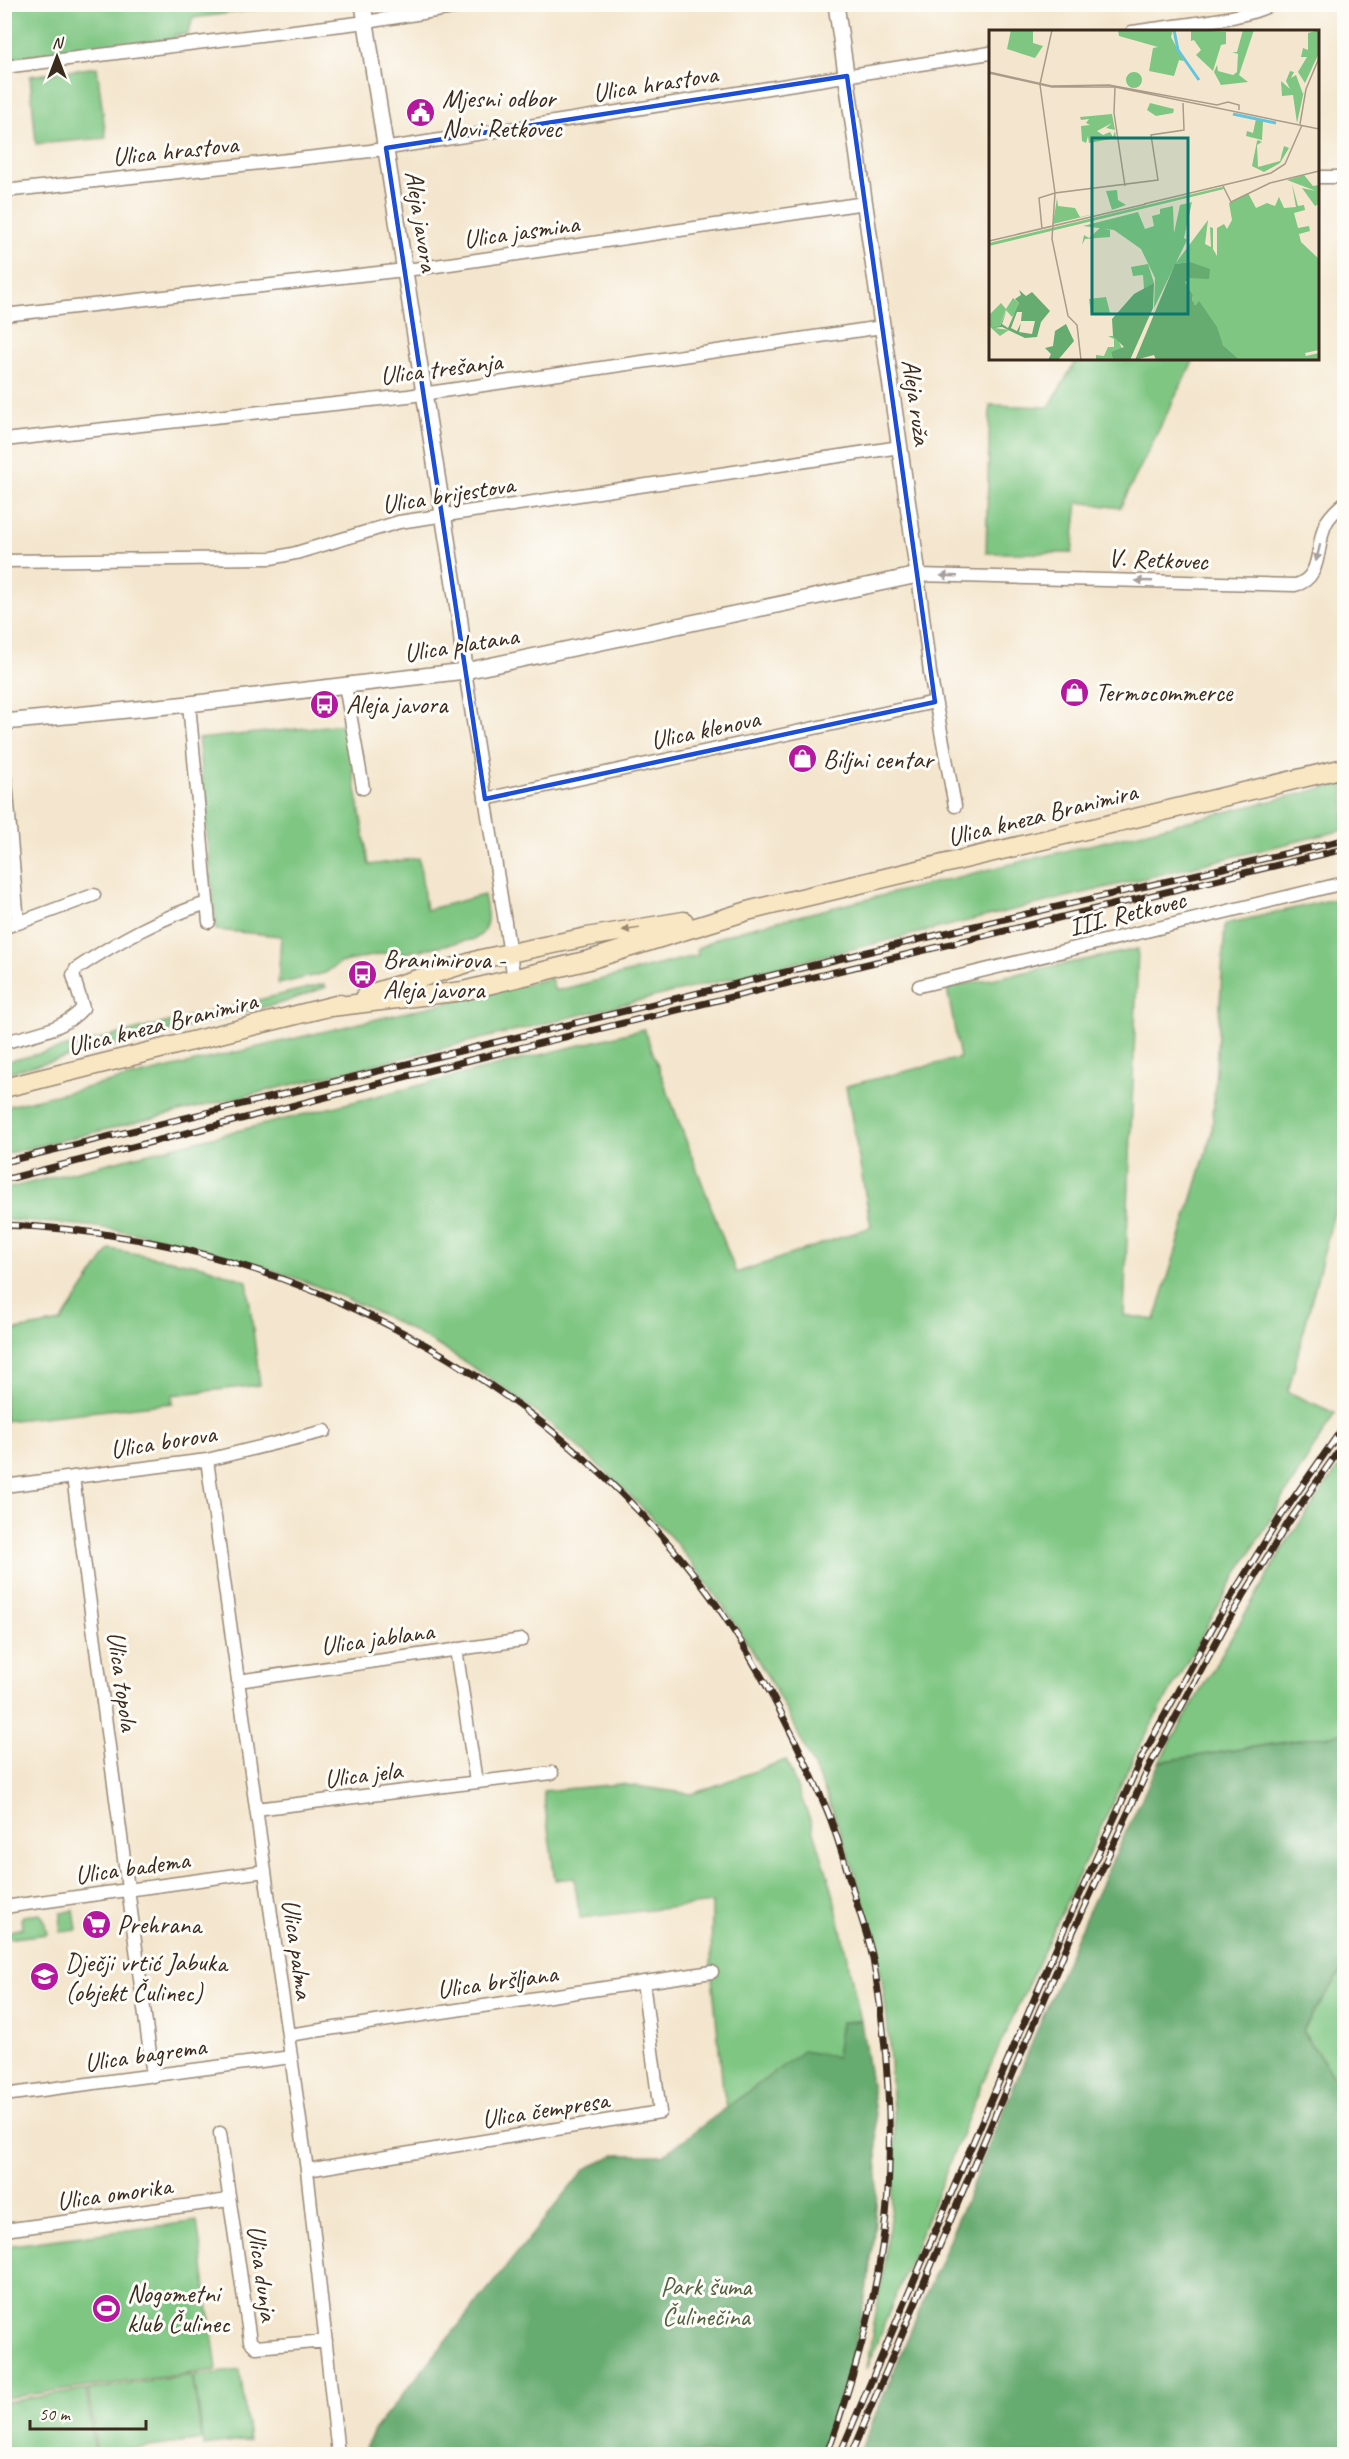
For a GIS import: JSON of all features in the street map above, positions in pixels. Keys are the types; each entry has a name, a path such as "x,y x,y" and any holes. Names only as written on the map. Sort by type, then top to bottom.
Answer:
{"main road":[{"name":"Ulica kneza Branimira","path":"331,1007 464,991 590,960 751,910 1344,768"},
{"name":"Ulica kneza Branimira","path":"4,1088 331,1007 454,966 587,936 751,910"}],"street":[{"name":"Aleja javora","path":"363,4 514,979"},
{"path":"4,67 366,22 478,4"},
{"name":"Aleja ruža","path":"836,4 935,702 955,806"},
{"path":"1144,30 1237,15 1266,8 1271,4"},
{"name":"Ulica hrastova","path":"4,191 386,148 989,53"},
{"path":"1319,177 1344,177"},
{"name":"Ulica jasmina","path":"4,315 405,270 865,203"},
{"name":"Ulica trešanja","path":"4,440 424,393 882,327"},
{"name":"Ulica brijestova","path":"4,561 272,558 317,548 378,527 900,447"},
{"name":"V. Retkovec","path":"918,575 1295,585 1306,583 1312,574 1325,524 1344,503"},
{"name":"Ulica platana","path":"4,722 189,704 465,671 918,575"},
{"path":"345,685 363,788"},
{"name":"Ulica klenova","path":"485,799 935,702"},
{"path":"189,704 209,922"},
{"path":"5,777 18,923"},
{"name":"III. Retkovec","path":"919,986 1344,884"},
{"path":"4,927 94,895"},
{"path":"6,1042 64,1025 77,1016 83,1008 73,975 76,969 112,945 169,915 207,903"},
{"name":"Ulica borova","path":"4,1486 207,1460 325,1431"},
{"name":"Ulica palma","path":"207,1460 307,2170 338,2450"},
{"name":"Ulica topola","path":"73,1477 153,2076"},
{"name":"Ulica jablana","path":"238,1681 522,1640"},
{"path":"456,1649 476,1782"},
{"name":"Ulica jela","path":"256,1809 552,1773"},
{"name":"Ulica badema","path":"4,1907 265,1871"},
{"name":"Ulica bršljana","path":"288,2035 712,1972"},
{"name":"Ulica čempresa","path":"307,2170 660,2112 643,1982"},
{"name":"Ulica bagrema","path":"4,2095 291,2057"},
{"name":"Ulica dunja","path":"220,2133 250,2341 256,2348 326,2341"},
{"name":"Ulica omorika","path":"4,2230 229,2200"}],"highlighted area":[{"path":"847,76 935,702 485,799 386,148"}],"green space":[{"path":"4,5 289,5 193,18 188,34 175,35 175,39 5,59"},
{"path":"97,67 106,138 36,144 30,76"},
{"path":"1076,360 1194,360 1120,508 1078,502 1072,553 986,553 990,405 1049,407"},
{"path":"345,724 369,865 419,858 426,910 484,895 486,925 484,931 475,939 400,954 384,953 340,963 325,973 278,984 281,936 216,930 198,739"},
{"path":"1344,783 1344,830 5,1154 4,1107 551,978 555,991 698,955 697,949 720,937 745,929"},
{"path":"1344,897 1344,1174 1288,1392 1335,1413 1231,1584 1134,1756 981,2086 866,2369 888,2232 895,2148 885,1999 876,1951 845,1844 802,1741 776,1691 716,1597 673,1539 603,1469 527,1405 444,1349 357,1303 311,1284 235,1258 130,1232 79,1225 5,1220 5,1189 644,1029 736,1273 871,1227 846,1086 960,1058 947,988 1138,949 1124,1315 1155,1320 1212,1132 1225,924"},
{"path":"324,984 326,987 285,1002 5,1073 5,1062"},
{"path":"110,1249 203,1266 247,1281 260,1385 172,1395 173,1403 5,1421 5,1332 61,1322"},
{"path":"1344,1460 1344,1733 1159,1762 1288,1540"},
{"path":"1344,1733 1344,1968 1302,2031 1344,2090 1344,2454 859,2454 1076,1938 1159,1762"},
{"path":"786,1760 811,1822 832,1889 861,2021 841,2022 837,2058 803,2052 727,2107 723,2089 711,1966 712,1903 580,1918 574,1878 555,1880 543,1791 620,1784 692,1794"},
{"path":"74,1910 77,1930 60,1932 61,1913"},
{"path":"40,1914 44,1919 47,1934 5,1939 5,1932 22,1928 23,1916"},
{"path":"1344,1968 1344,2090 1302,2031"},
{"name":"Park šuma Čulinečina","path":"861,2021 876,2125 876,2208 872,2250 866,2292 847,2376 819,2454 362,2454 375,2429 585,2169 615,2155 663,2155 803,2051 836,2057 841,2022"},
{"name":"Nogometni klub Čulinec","path":"197,2221 217,2370 5,2398 5,2246"},
{"path":"240,2370 249,2440 204,2446 194,2376"},
{"path":"192,2375 202,2440 97,2454 88,2390"},
{"path":"86,2390 95,2454 5,2454 5,2402"}],"railway":[{"path":"4,1162 966,928 1344,840"},
{"path":"4,1180 474,1059 1344,849"},
{"path":"4,1225 100,1234 194,1252 285,1280 373,1317 456,1363 534,1417 607,1479 673,1549 732,1627 781,1712 831,1819 871,1952 884,2037 888,2089 889,2167 883,2241 860,2349 827,2454"},
{"path":"840,2454 1065,1927 1142,1757 1215,1623 1279,1519 1344,1426"},
{"path":"851,2454 1073,1932 1150,1765 1226,1624 1288,1523 1344,1443"}],"place":[{"name":"Mjesni odbor Novi Retkovec","path":"421,113"},
{"name":"Termocommerce","path":"1074,692"},
{"name":"Aleja javora","path":"325,704"},
{"name":"Biljni centar","path":"802,759"},
{"name":"Branimirova - Aleja javora","path":"362,974"},
{"name":"Prehrana","path":"96,1924"},
{"name":"Dječji vrtić Jabuka (objekt Čulinec)","path":"44,1977"},
{"name":"Nogometni klub Čulinec","path":"106,2308"}]}
